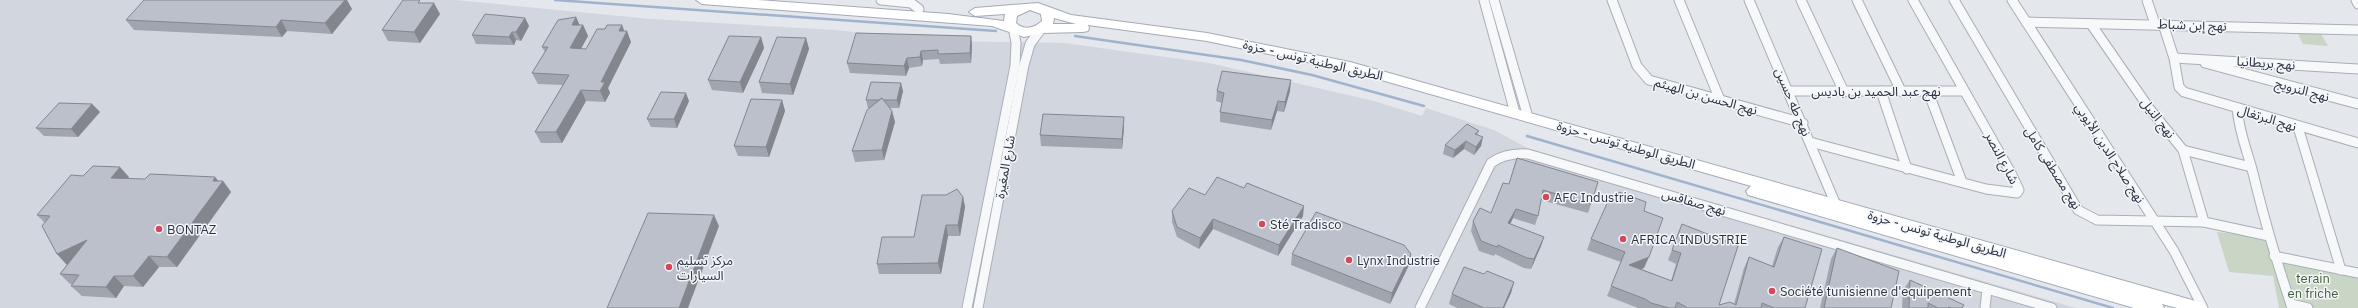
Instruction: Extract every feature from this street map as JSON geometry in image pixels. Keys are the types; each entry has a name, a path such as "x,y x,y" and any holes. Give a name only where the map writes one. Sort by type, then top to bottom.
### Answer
{"main road":[{"path":"702,0 962,19 992,22 1026,32 1041,29 1049,21 1047,12 1034,6 1018,9 975,12 800,0"},
{"path":"1012,27 1010,17 1018,9"},
{"name":"الطريق الوطنية تونس - حزوة","path":"1047,12 1071,19 1207,37 1278,50 1350,67 2199,308"},
{"name":"الطريق الوطنية تونس - حزوة","path":"1041,29 1082,28 1172,39 1242,51 1337,73 1446,102 2156,308"}],"street":[{"path":"881,0 911,3 919,9"},
{"path":"1484,0 1521,115"},
{"path":"1494,0 1521,115"},
{"name":"نهج الحسن بن الهيثم","path":"1612,0 1637,66 1649,80 1802,123"},
{"path":"1679,0 1720,100"},
{"name":"نهج طه حسين","path":"1749,0 1789,91 1836,205"},
{"path":"1801,0 1844,92"},
{"path":"1857,0 1901,91"},
{"name":"شارع النصر","path":"1810,142 1962,182 2013,194 2018,193 2019,190 1913,0"},
{"name":"نهج مصطفى كامل","path":"1954,0 2036,142 2078,210 2090,218 2097,220 2204,222 2269,236"},
{"name":"نهج صلاح الدين الأيوبي","path":"2012,0 2156,222 2191,282 2203,308"},
{"path":"2148,0 2174,58"},
{"path":"2356,0 2358,4"},
{"name":"نهج إبن شباط","path":"2026,22 2159,24 2358,30"},
{"name":"نهج النيل","path":"2092,24 2149,108 2183,150 2204,222"},
{"name":"شارع المغيرة","path":"967,308 1015,66 1016,43 1012,27"},
{"name":"شارع المغيرة","path":"978,308 1024,65 1030,44 1041,29"},
{"name":"نهج بريطانيا","path":"2174,58 2200,61 2224,60 2358,69"},
{"name":"نهج البرتغال","path":"2174,58 2179,87 2184,92 2298,127 2358,143"},
{"name":"نهج النرويج","path":"2200,61 2223,69 2358,104"},
{"name":"نهج عبد الحميد بن باديس","path":"1789,91 1964,91"},
{"path":"1881,91 1907,168"},
{"path":"1928,91 1962,182"},
{"path":"2237,108 2240,131 2274,256 2291,306 2308,308"},
{"path":"2298,127 2318,188 2341,270"},
{"path":"2183,150 2251,167"},
{"name":"نهج صفاقس","path":"1420,308 1491,163 1501,156 1518,153 1528,154 2052,308"},
{"path":"2274,256 2358,273"},
{"path":"1984,308 1987,290"}],"shaded area":[{"path":"0,0 455,0 651,19 834,30 944,41 1064,43 1209,63 1374,101 1422,116 1426,108 1494,130 1529,149 2076,308 0,308"}],"green space":[{"path":"2297,32 2320,32 2328,46 2303,44"},
{"name":"terain en friche","path":"2217,232 2274,238 2278,252 2358,273 2358,308 2279,308 2273,276 2229,272"}],"building":[{"path":"144,0 345,0 325,23 281,20 276,27 126,20"},
{"path":"403,0 420,0 418,3 434,3 414,32 382,30"},
{"path":"485,14 525,18 516,32 512,32 509,37 472,35"},
{"path":"576,17 572,25 583,25 570,48 586,49 597,29 605,29 607,25 622,25 619,31 627,31 601,82 605,82 600,91 581,90 556,132 535,132 569,75 532,73 548,47 542,47 558,20"},
{"path":"856,33 971,36 970,53 938,54 938,50 921,51 920,57 907,58 904,66 847,63"},
{"path":"729,36 761,37 740,82 708,80"},
{"path":"777,37 806,38 790,84 759,82"},
{"path":"1222,71 1291,80 1285,102 1278,101 1272,120 1220,112 1224,93 1217,91"},
{"path":"871,82 901,83 897,100 883,100 882,98 879,100 866,100"},
{"path":"661,92 686,93 674,119 647,119"},
{"path":"882,98 892,111 882,150 852,151 867,110"},
{"path":"751,99 782,100 766,147 734,146"},
{"path":"59,103 92,104 71,129 36,128"},
{"path":"1043,114 1124,117 1122,139 1040,135"},
{"path":"1467,124 1479,131 1475,134 1483,137 1476,147 1466,141 1455,150 1445,145"},
{"path":"1517,158 1598,182 1591,204 1543,190 1538,216 1516,209 1508,223 1544,237 1534,259 1527,258 1498,245 1497,247 1481,241 1473,221 1480,208 1491,213 1503,183 1509,184"},
{"path":"93,166 120,167 111,178 145,179 150,174 215,177 213,181 223,181 167,257 149,256 133,276 114,276 106,287 71,286 79,275 60,274 87,240 57,254 42,226 50,216 37,215 71,175 83,176"},
{"path":"1217,177 1244,188 1247,183 1304,206 1279,245 1213,219 1200,238 1177,227 1172,211 1189,188 1205,195"},
{"path":"957,189 963,197 958,225 946,225 938,263 877,264 882,237 914,237 922,195 946,195"},
{"path":"1619,192 1646,202 1644,211 1663,218 1649,257 1629,265 1672,281 1681,253 1672,250 1682,224 1738,246 1719,305 1730,302 1736,305 1749,257 1774,267 1784,237 1822,249 1805,308 1774,308 1762,303 1761,308 1687,308 1677,302 1675,308 1669,308 1651,303 1645,299 1611,286 1625,252 1591,239 1609,199 1616,201"},
{"name":"Lynx Industrie","path":"1316,212 1404,245 1411,254 1392,293 1292,254"},
{"name":"مركز تسليم السيارات","path":"648,213 714,215 679,308 607,308"},
{"path":"1837,248 1899,271 1891,308 1824,308"},
{"path":"1464,267 1484,274 1487,271 1514,282 1503,308 1484,308 1452,294"},
{"path":"1910,280 1964,305 1962,308 1938,308 1928,303 1928,308 1909,308"}],"waterway":[{"path":"555,0 996,31"},
{"path":"1075,36 1241,60 1312,75 1424,106"},
{"path":"1527,136 2113,308"}],"place":[{"name":"AFC Industrie","path":"1546,197"},
{"name":"Sté Tradisco","path":"1262,224"},
{"name":"BONTAZ","path":"159,229"},
{"name":"AFRICA INDUSTRIE","path":"1623,239"},
{"name":"Lynx Industrie","path":"1349,260"},
{"name":"مركز تسليم السيارات","path":"669,267"},
{"name":"Société tunisienne d'equipement","path":"1772,291"}]}
